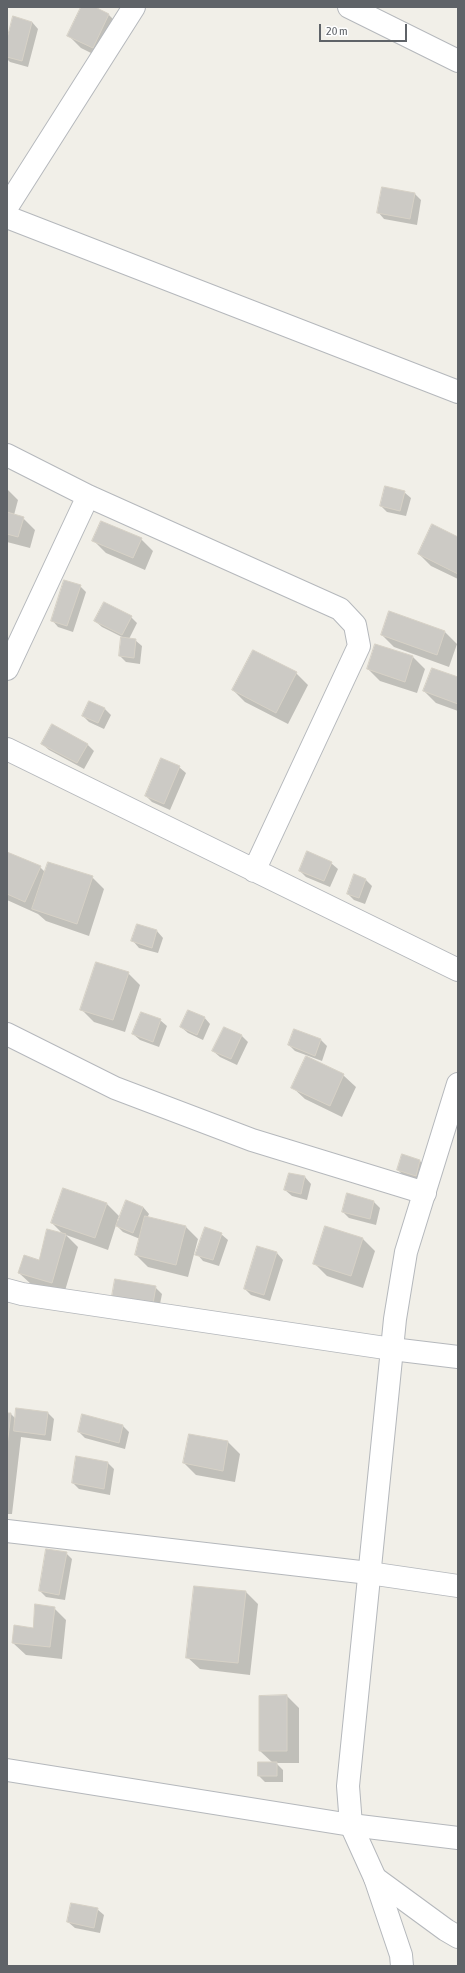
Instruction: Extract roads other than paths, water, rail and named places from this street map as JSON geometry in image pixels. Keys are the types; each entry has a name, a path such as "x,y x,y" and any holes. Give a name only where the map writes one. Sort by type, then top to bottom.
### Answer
{"street":[{"path":"7,207 134,7"},
{"path":"349,7 458,61"},
{"path":"7,217 458,392"},
{"path":"7,455 88,496 340,609 355,625 359,646 254,871"},
{"path":"7,669 88,496"},
{"path":"7,749 458,970"},
{"path":"7,1034 122,1091 252,1140 425,1193"},
{"path":"402,1966 401,1955 375,1878 351,1825 348,1786 395,1319 406,1252 458,1084"},
{"path":"7,1290 22,1294 392,1350 458,1357"},
{"path":"7,1531 369,1573 458,1586"},
{"path":"7,1770 351,1825 458,1838"},
{"path":"375,1878 446,1930 458,1937"}]}
